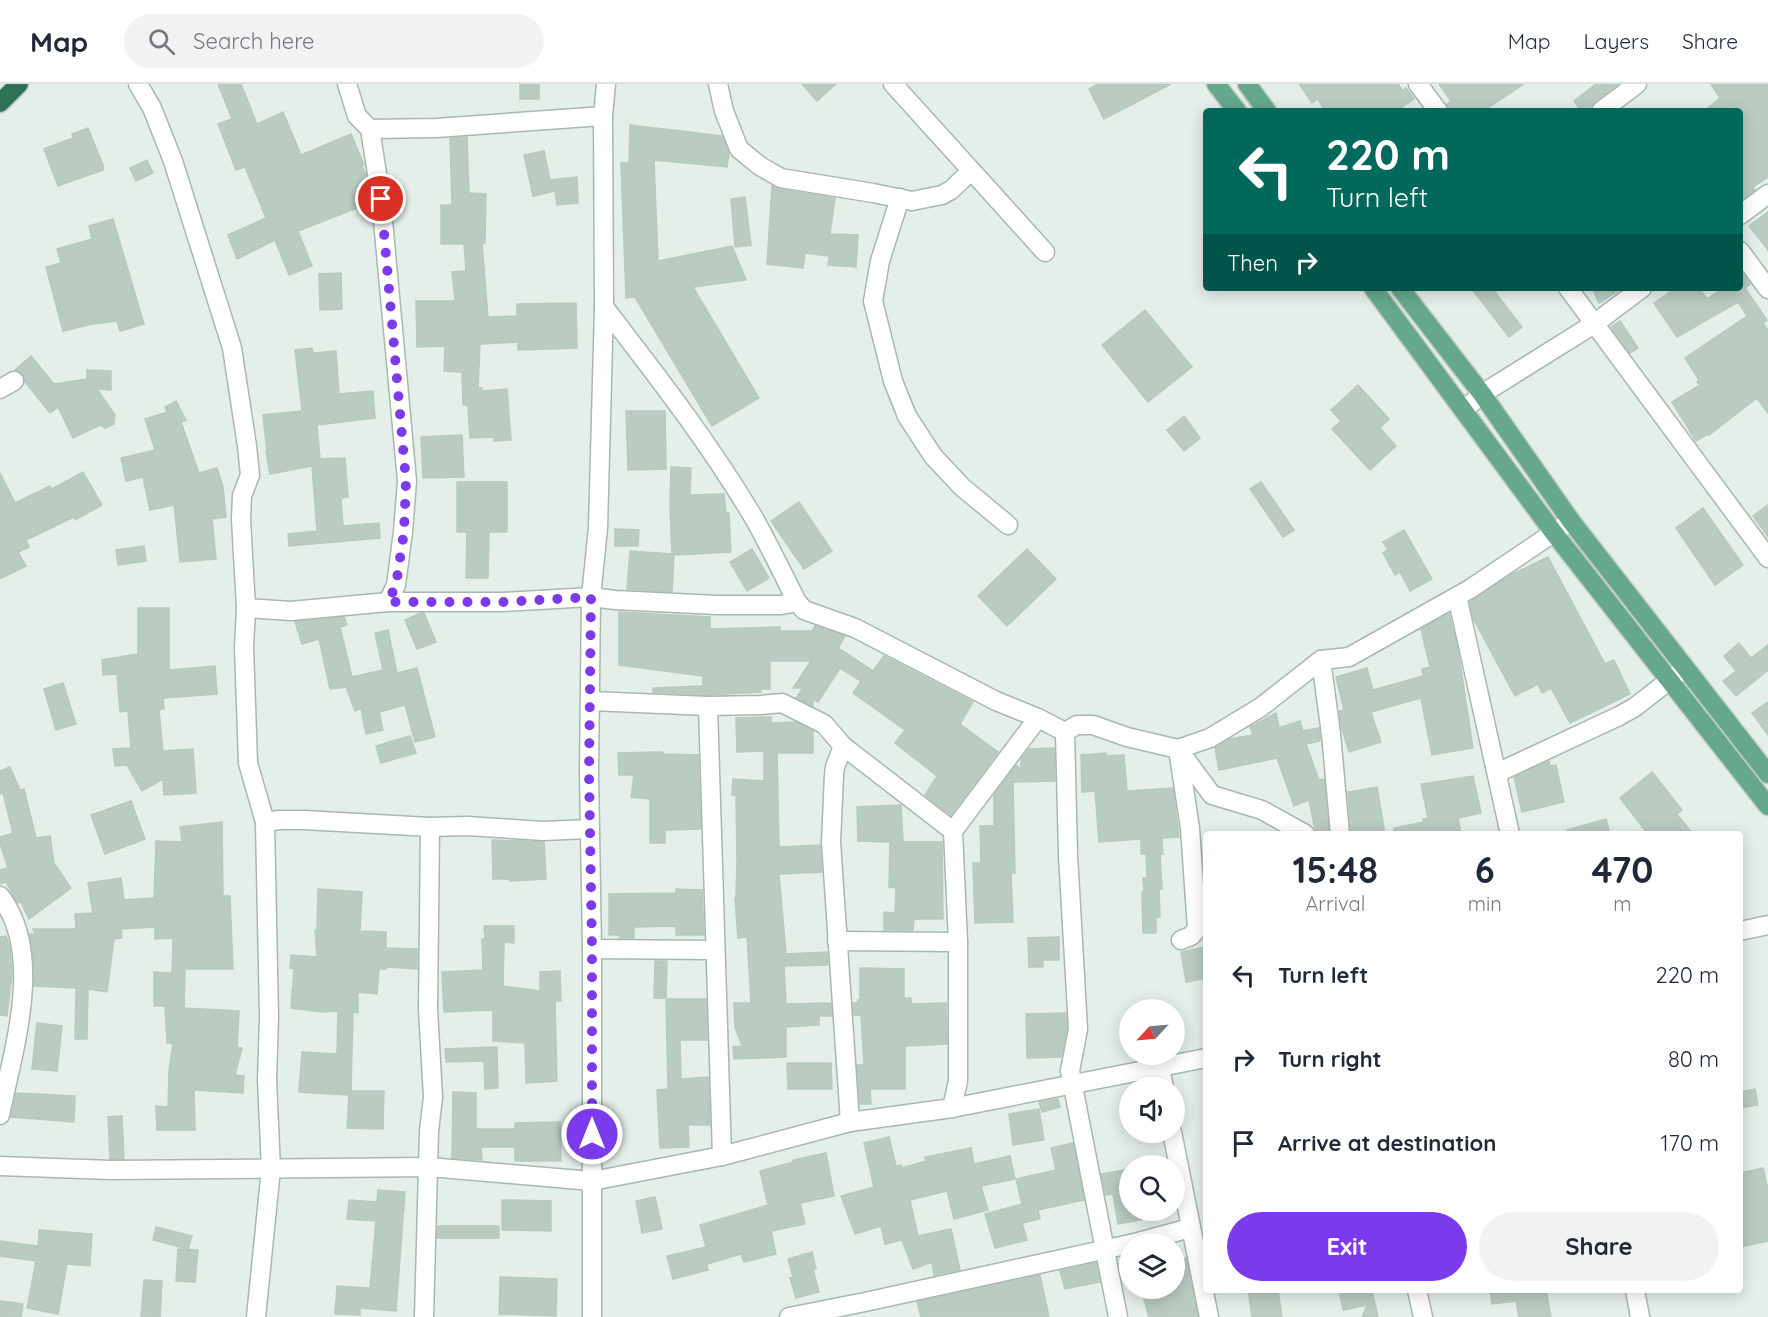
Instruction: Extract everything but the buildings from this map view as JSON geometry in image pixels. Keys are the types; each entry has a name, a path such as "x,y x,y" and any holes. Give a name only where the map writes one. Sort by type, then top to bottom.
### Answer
{"highway":[{"path":"0,103 18,84"}],"main road":[{"path":"1216,84 1235,108"},
{"path":"1247,84 1265,108"},
{"path":"1375,291 1554,533 1768,806"},
{"path":"1402,291 1482,394 1571,521 1768,774"}],"street":[{"path":"138,84 152,108 173,161 232,348 250,475 242,496 241,519 246,608 244,647 248,763 265,822 269,1017 267,1080 271,1169 256,1317"},
{"path":"347,84 357,116 370,129 381,199 406,481 404,532 396,585 388,602"},
{"path":"592,1317 591,597 598,528 604,307 603,116 606,84"},
{"path":"718,84 724,111 739,149 760,166 781,178 912,201 942,195 951,190 971,171"},
{"path":"893,84 1045,252"},
{"path":"1418,84 1436,108"},
{"path":"1604,108 1630,86"},
{"path":"370,129 436,128 603,116"},
{"path":"1743,213 1768,194"},
{"path":"900,198 880,261 873,301 893,381 907,416 933,456 962,487 1008,525"},
{"path":"1743,255 1768,289"},
{"path":"1570,291 1768,558"},
{"path":"1465,410 1482,394 1594,324 1638,291"},
{"path":"604,307 671,394 717,460 755,521 797,602 804,610 855,628 996,701 1065,732"},
{"path":"1065,732 1077,725 1093,725 1127,737 1178,749 1210,738 1261,707 1321,660 1349,657 1457,596 1571,521"},
{"path":"1457,596 1509,831"},
{"path":"246,608 291,611 388,602 503,602 591,597 717,605 781,606 797,602"},
{"path":"1321,660 1331,734 1340,831"},
{"path":"1497,773 1619,716 1635,707 1685,668"},
{"path":"591,700 708,706 782,703 824,724 843,746 953,831"},
{"path":"708,706 722,1156"},
{"path":"952,1108 958,1081 958,942 953,831 1038,718"},
{"path":"1065,732 1068,855 1078,1029 1070,1071 1107,1250 1118,1317"},
{"path":"843,746 835,767 831,842 850,1122"},
{"path":"1178,749 1212,795 1262,810 1300,831"},
{"path":"1178,749 1190,828 1197,929 1191,936 1181,940"},
{"path":"265,822 304,820 543,831 590,829"},
{"path":"424,1317 429,1131 433,1097 428,1009 430,827"},
{"path":"0,896 8,925 23,953 21,1007 0,1115"},
{"path":"1743,931 1768,925"},
{"path":"837,941 958,942"},
{"path":"592,949 715,950"},
{"path":"0,1166 111,1170 429,1167 592,1180 722,1156 850,1122 952,1108 1203,1059"},
{"path":"1160,1067 1162,1077"},
{"path":"1174,1143 1203,1289"},
{"path":"1171,1233 1190,1228"},
{"path":"789,1317 1119,1247"},
{"path":"1204,1293 1209,1317"},
{"path":"1419,1293 1423,1317"},
{"path":"1636,1293 1640,1317"}],"route":[{"path":"381,199 406,481 404,532 396,585 388,602 503,602 591,597 589,772 592,1134"}]}
